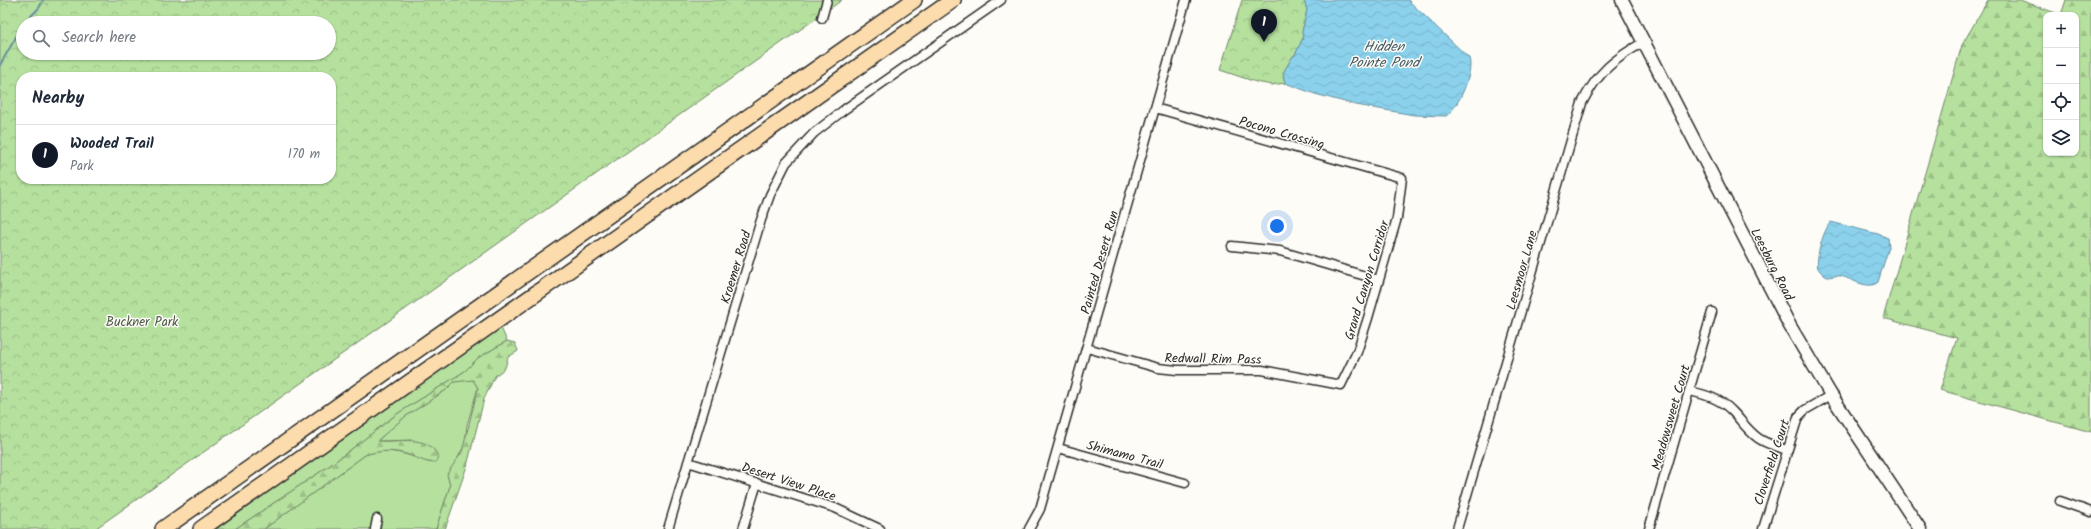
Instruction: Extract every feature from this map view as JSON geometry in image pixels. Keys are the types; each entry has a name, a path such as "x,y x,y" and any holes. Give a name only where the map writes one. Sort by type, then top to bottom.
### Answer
{"highway":[{"path":"163,529 914,0"},
{"path":"201,529 953,0"}],"main road":[{"name":"Leesburg Road","path":"1622,0 1790,326 1831,395 1920,529"}],"street":[{"path":"822,18 827,0"},
{"name":"Kroemer Road","path":"668,529 761,220 776,181 790,158 814,133 1001,0"},
{"name":"Painted Desert Run","path":"1029,529 1040,509 1186,0"},
{"name":"Leesmoor Lane","path":"1457,529 1582,103 1590,87 1600,73 1630,50 1644,42"},
{"name":"Pocono Crossing","path":"1155,108 1402,178"},
{"name":"Grand Canyon Corridor","path":"1341,386 1360,342 1379,280 1400,208 1402,178"},
{"path":"1232,246 1280,251 1379,280"},
{"name":"Meadowsweet Court","path":"1649,529 1712,312"},
{"name":"Redwall Rim Pass","path":"1087,348 1158,368 1177,370 1262,370 1341,386"},
{"path":"1690,391 1712,397 1724,403 1733,411 1744,427 1759,439 1786,450"},
{"name":"Cloverfield Court","path":"1763,529 1786,450 1798,417 1805,410 1831,395"},
{"name":"Shimamo Trail","path":"1058,448 1185,483"},
{"name":"Desert View Place","path":"688,462 835,508 880,529"},
{"path":"743,529 757,483"},
{"path":"2060,501 2091,512"},
{"path":"375,529 377,519"}],"green space":[{"name":"Buckner Park","path":"0,0 842,0 95,529 0,529"},
{"path":"1242,0 1304,0 1307,10 1302,32 1303,38 1295,55 1283,73 1285,83 1272,85 1256,82 1220,70"},
{"path":"1988,0 2020,0 2053,12 2043,12 2043,156 2079,156 2079,12 2062,12 2066,0 2091,0 2091,432 1940,390 1957,338 1883,318 1962,45"},
{"path":"501,328 507,341 478,358 465,371 397,414 332,464 235,529 216,529"},
{"path":"507,341 515,343 518,351 508,357 505,368 495,376 484,399 467,466 445,529 436,529 450,486 447,474 462,452 478,388 473,380 454,382 446,390 406,416 378,441 411,441 427,444 438,456 436,462 426,461 404,453 393,451 382,451 365,455 264,529 235,529 332,464 397,414 465,371 478,358"},
{"path":"466,379 473,380 478,388 467,425 465,444 448,477 450,486 436,529 264,529 365,455 374,452 390,451 431,463 414,440 378,441 406,416 446,390 454,382"}],"water":[{"name":"Hidden Pointe Pond","path":"1304,0 1408,0 1469,58 1470,64 1467,80 1456,105 1446,116 1414,115 1356,105 1315,94 1285,83 1283,73 1295,55 1303,38 1302,32 1307,10"},
{"path":"1831,222 1888,238 1889,247 1878,282 1864,285 1840,276 1827,277 1820,271 1817,264 1819,251 1823,237 1828,225"}],"waterway":[{"path":"31,16 39,8 43,0"},
{"path":"0,65 16,37"}],"place":[{"name":"Wooded Trail","path":"1264,42"}]}
